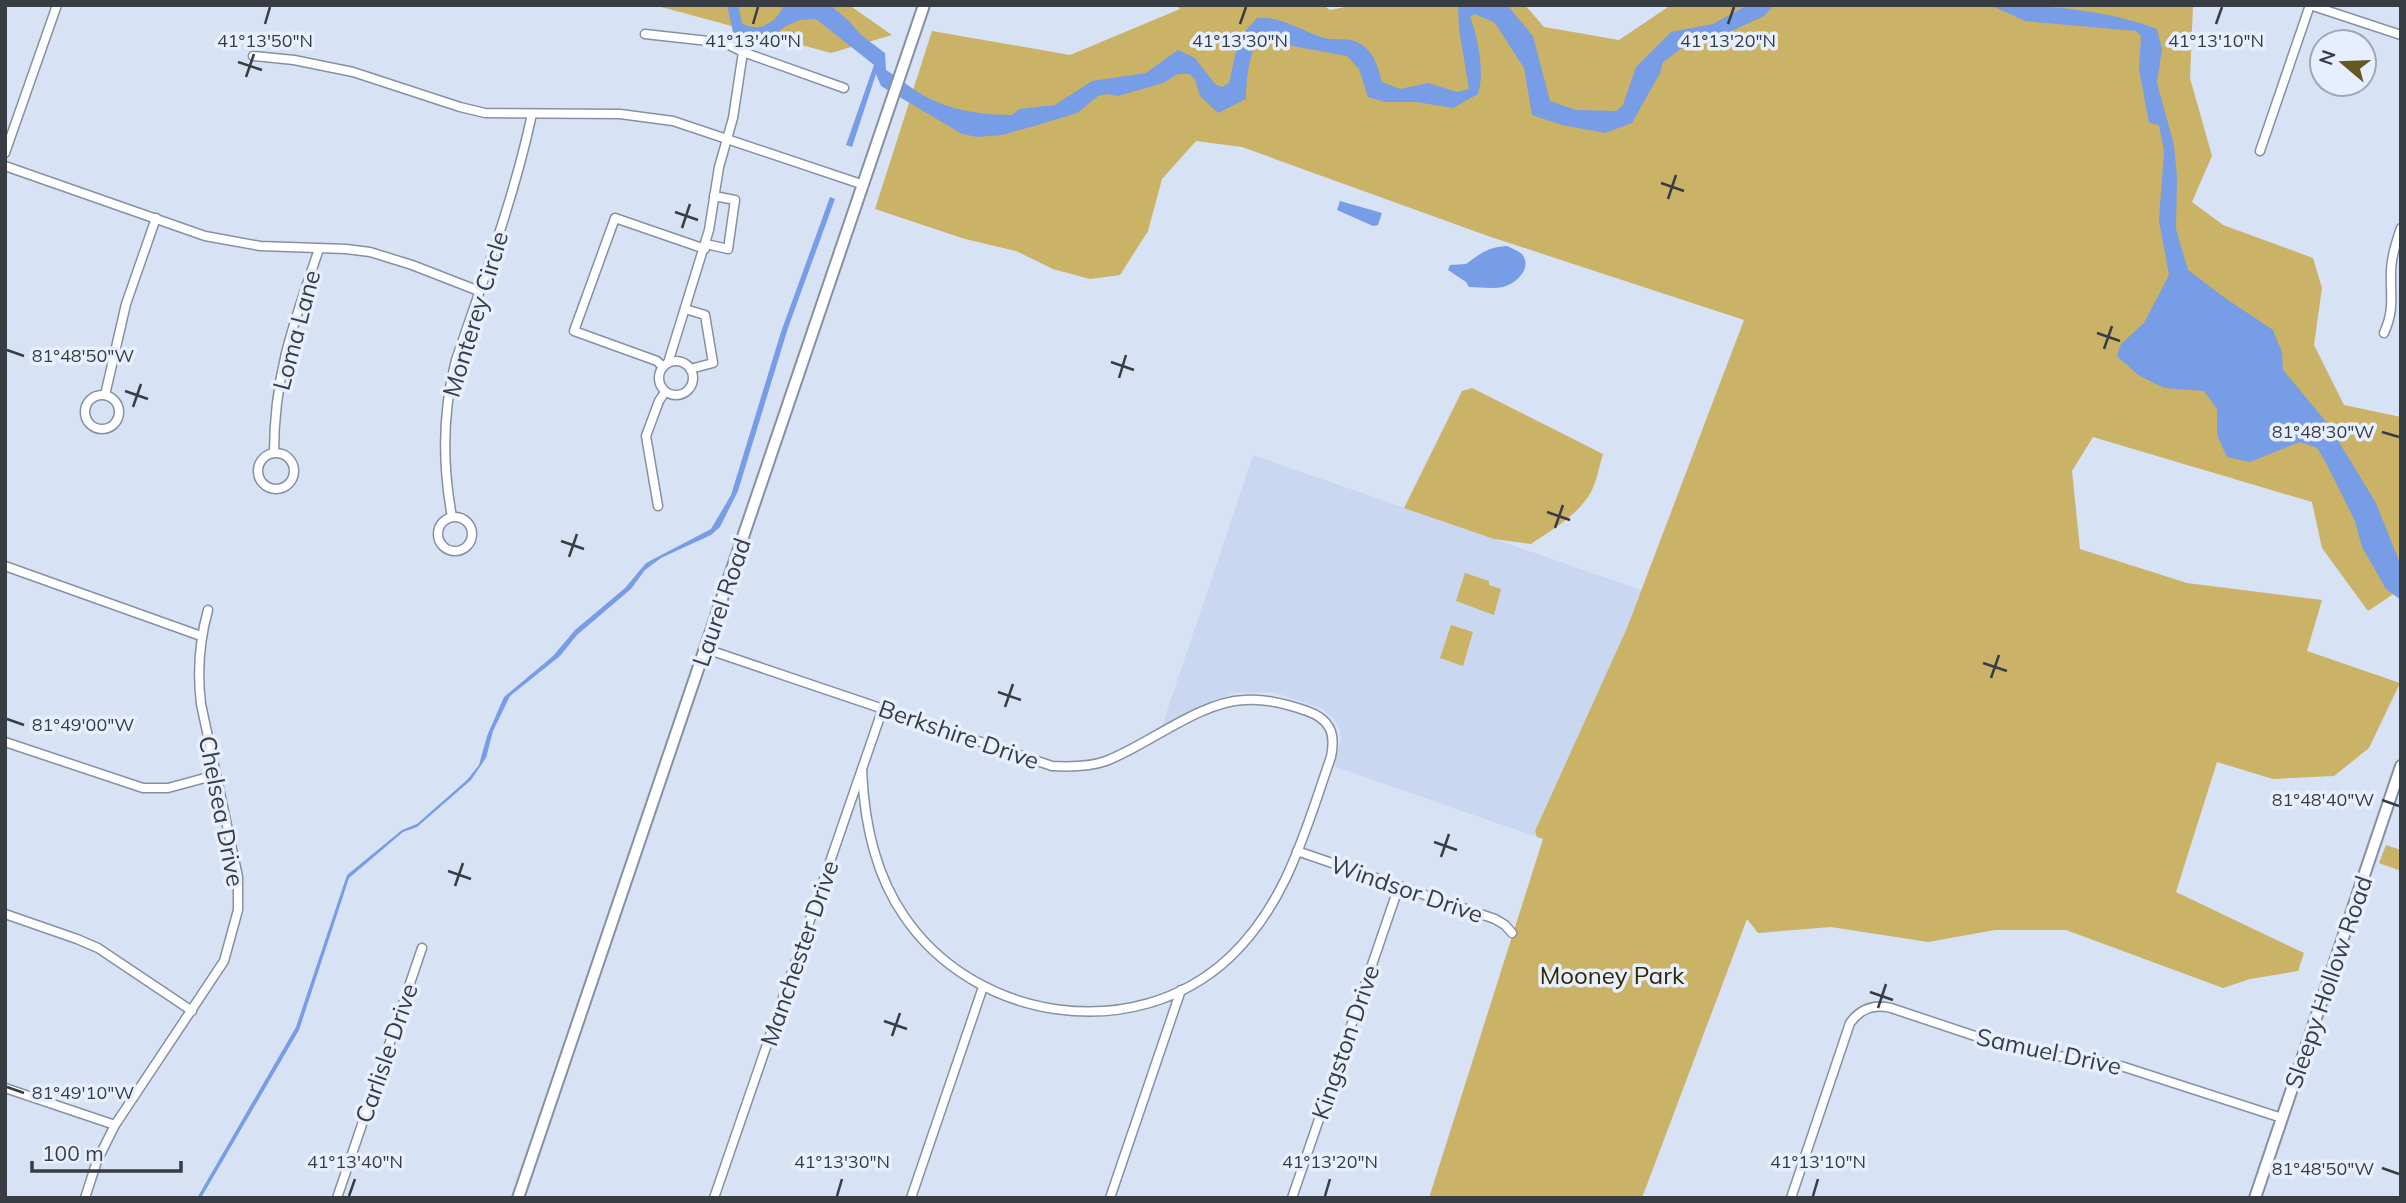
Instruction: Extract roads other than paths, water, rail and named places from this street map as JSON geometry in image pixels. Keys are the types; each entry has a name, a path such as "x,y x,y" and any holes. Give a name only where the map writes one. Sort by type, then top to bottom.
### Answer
{"street":[{"path":"5,153 57,5"},
{"name":"Laurel Road","path":"518,1198 924,5"},
{"path":"2260,151 2310,5 2401,35"},
{"path":"645,34 729,45 844,88"},
{"path":"714,196 735,200 728,249 705,247 615,218 574,331 665,365 679,361 690,369 692,383 686,392 675,396 665,392 659,382 665,365 685,309 705,247 714,196 733,118 743,52"},
{"path":"253,56 294,60 342,70 472,110 507,114 620,114 673,121 864,185"},
{"name":"Monterey Circle","path":"452,517 445,470 445,414 456,360 521,166 533,114"},
{"path":"5,166 230,242 260,246 346,249 393,258 479,291"},
{"path":"105,395 126,304 156,218"},
{"path":"2384,332 2392,316 2390,270 2401,228"},
{"name":"Loma Lane","path":"274,453 274,422 281,367 288,337 319,249"},
{"path":"685,309 705,315 713,363 690,369"},
{"path":"658,506 646,436 665,392"},
{"path":"105,395 118,404 118,421 110,428 99,429 89,423 86,406 93,397 105,395"},
{"name":"Loma Lane","path":"274,453 280,453 290,460 294,471 286,486 275,489 264,485 258,474 263,458 274,453"},
{"name":"Monterey Circle","path":"452,517 468,522 473,532 467,547 457,552 441,545 438,534 442,523 452,517"},
{"path":"5,566 201,635"},
{"name":"Chelsea Drive","path":"85,1198 97,1161 115,1125 223,961 238,910 238,877 198,681 201,635 208,610"},
{"name":"Berkshire Drive","path":"706,649 1034,761 1062,766 1104,761 1205,711 1234,701 1268,701 1309,712 1328,723 1334,739 1331,757 1297,851"},
{"name":"Manchester Drive","path":"714,1198 883,708"},
{"path":"5,741 143,788 168,788 216,775"},
{"name":"Sleepy Hollow Road","path":"2255,1198 2401,766"},
{"path":"862,770 863,796 873,845 896,904 914,930 956,970 983,987 1021,1002 1075,1013 1118,1010 1150,1002 1181,990 1228,959 1255,931 1278,895 1297,851"},
{"name":"Windsor Drive","path":"1297,851 1494,919 1506,925 1512,933"},
{"name":"Kingston Drive","path":"1292,1198 1399,886"},
{"path":"5,914 98,948 192,1011"},
{"name":"Carlisle Drive","path":"337,1198 422,948"},
{"path":"911,1198 983,987"},
{"path":"1110,1198 1181,990"},
{"name":"Samuel Drive","path":"1791,1198 1850,1023 1864,1010 1882,1006 2031,1052 2118,1065 2282,1118"},
{"path":"5,1088 115,1125"}],"water":[{"path":"727,5 738,5 742,23 761,27 777,17 784,5 830,5 861,35 885,53 886,70 930,99 964,111 1012,115 1019,109 1055,105 1092,81 1146,73 1178,50 1195,58 1215,84 1222,87 1229,83 1239,38 1257,18 1283,21 1325,38 1357,42 1373,57 1382,82 1400,89 1428,83 1457,92 1469,89 1459,29 1458,5 1507,5 1533,36 1550,101 1576,110 1616,111 1623,105 1636,67 1671,32 1713,24 1748,5 1774,5 1764,16 1710,41 1693,40 1663,62 1660,73 1632,123 1605,133 1562,125 1532,115 1524,68 1495,23 1475,14 1470,17 1480,55 1478,94 1453,108 1416,102 1385,102 1368,97 1359,69 1347,56 1287,45 1264,34 1252,55 1246,99 1218,113 1200,96 1195,79 1189,74 1178,74 1163,83 1118,96 1098,96 1077,113 1002,135 977,137 962,134 881,86 876,74 852,147 846,145 874,65 816,19 800,20 768,39 748,39 733,32"},
{"path":"1990,5 2032,6 2096,13 2157,29 2162,49 2157,83 2174,145 2177,177 2176,229 2188,270 2273,330 2282,352 2283,370 2328,424 2376,503 2401,566 2401,600 2386,589 2362,547 2355,521 2317,448 2300,442 2250,462 2227,457 2217,435 2217,409 2204,391 2164,388 2138,375 2117,356 2121,344 2144,323 2169,275 2159,220 2164,151 2159,125 2149,123 2139,69 2141,36 2136,31 2025,21"},
{"path":"830,197 835,199 788,328 738,491 720,527 711,535 661,558 645,570 631,589 577,635 560,656 510,696 493,731 486,758 471,780 417,827 403,832 349,878 299,1030 201,1198 197,1198 296,1027 347,875 402,830 417,824 467,780 479,765 487,736 504,697 553,656 575,630 625,588 646,563 711,529 731,495 781,332"},
{"path":"1340,201 1382,213 1378,225 1373,226 1337,210"},
{"path":"1507,246 1522,254 1526,265 1522,275 1508,285 1495,288 1469,287 1448,270 1450,265 1466,264 1485,251"}],"park label":[{"name":"Mooney Park","path":"1612,975"}]}
